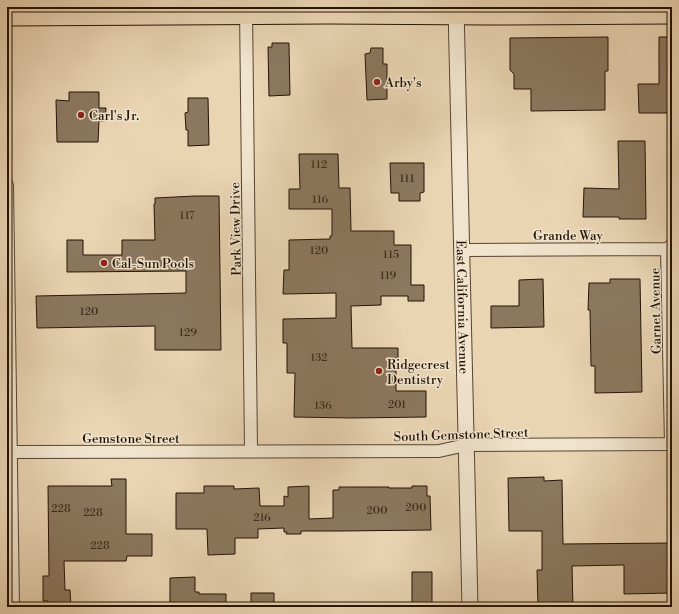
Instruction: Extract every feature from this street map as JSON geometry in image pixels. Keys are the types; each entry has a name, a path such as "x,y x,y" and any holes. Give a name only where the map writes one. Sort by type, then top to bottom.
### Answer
{"main road":[{"path":"7,16 246,11 328,14 456,11 672,14"}],"street":[{"name":"Park View Drive","path":"246,11 252,451"},
{"name":"East California Avenue","path":"456,11 470,607"},
{"path":"7,185 8,343 13,607"},
{"name":"Grande Way","path":"462,250 670,247"},
{"name":"Garnet Avenue","path":"670,247 672,444"},
{"name":"South Gemstone Street","path":"252,451 444,450 466,445 672,444"},
{"name":"Gemstone Street","path":"11,452 252,451"}],"building":[{"path":"608,37 608,71 605,71 605,110 531,111 531,89 514,89 514,74 510,70 510,38"},
{"path":"659,37 672,37 672,113 639,113 638,84 659,84"},
{"path":"272,43 289,43 290,95 269,96 268,47 272,47"},
{"name":"Arby's","path":"371,48 383,48 383,64 387,64 387,99 367,100 365,54 370,53"},
{"name":"Carl's Jr.","path":"69,92 99,92 99,108 106,108 105,121 99,121 98,142 57,142 56,100 69,101"},
{"path":"188,98 208,98 209,145 188,146 188,130 186,130 185,113 188,112"},
{"path":"618,141 645,141 646,219 583,217 584,188 619,189"},
{"path":"299,154 338,154 339,188 350,188 351,231 394,231 394,245 411,245 411,285 424,285 424,301 408,301 408,296 381,296 381,305 351,306 352,348 398,348 398,361 396,361 396,391 426,391 426,417 294,417 295,373 287,373 287,343 283,343 283,319 336,318 336,293 283,294 284,270 289,270 289,240 330,239 330,236 332,236 332,209 289,209 289,189 300,189"},
{"path":"390,163 424,163 424,192 420,193 420,201 399,201 399,193 391,193"},
{"path":"219,196 221,350 155,350 155,326 37,328 36,296 186,293 186,271 67,272 67,240 83,240 83,255 122,255 122,240 155,240 155,198"},
{"path":"543,279 544,327 491,328 491,306 519,306 519,280"},
{"path":"610,279 640,279 642,392 595,393 595,366 591,366 590,310 588,310 589,283 610,283"},
{"path":"544,477 544,481 562,480 563,544 672,543 672,593 624,594 624,565 572,566 573,607 538,607 537,570 542,570 542,531 509,531 508,478"},
{"path":"111,479 126,479 126,534 152,534 152,556 127,556 126,561 64,561 65,590 70,590 71,607 48,607 48,601 43,601 43,576 49,576 48,486 112,486"},
{"path":"204,486 234,486 234,489 259,488 260,506 284,506 284,496 288,497 288,487 309,486 309,519 333,518 333,490 339,490 339,487 412,488 412,486 427,486 427,496 430,496 431,530 301,531 301,534 286,534 287,532 284,532 284,528 258,529 258,538 235,538 235,554 208,555 207,529 176,529 176,493 204,493"},
{"path":"412,572 432,572 432,607 412,607"},
{"path":"195,577 195,592 199,592 199,594 226,594 226,607 170,607 170,578"},
{"path":"251,593 274,593 274,607 251,607"}],"place":[{"name":"Arby's","path":"377,82"},
{"name":"Carl's Jr.","path":"81,115"},
{"name":"Cal-Sun Pools","path":"104,263"},
{"name":"Ridgecrest Dentistry","path":"379,371"}]}
